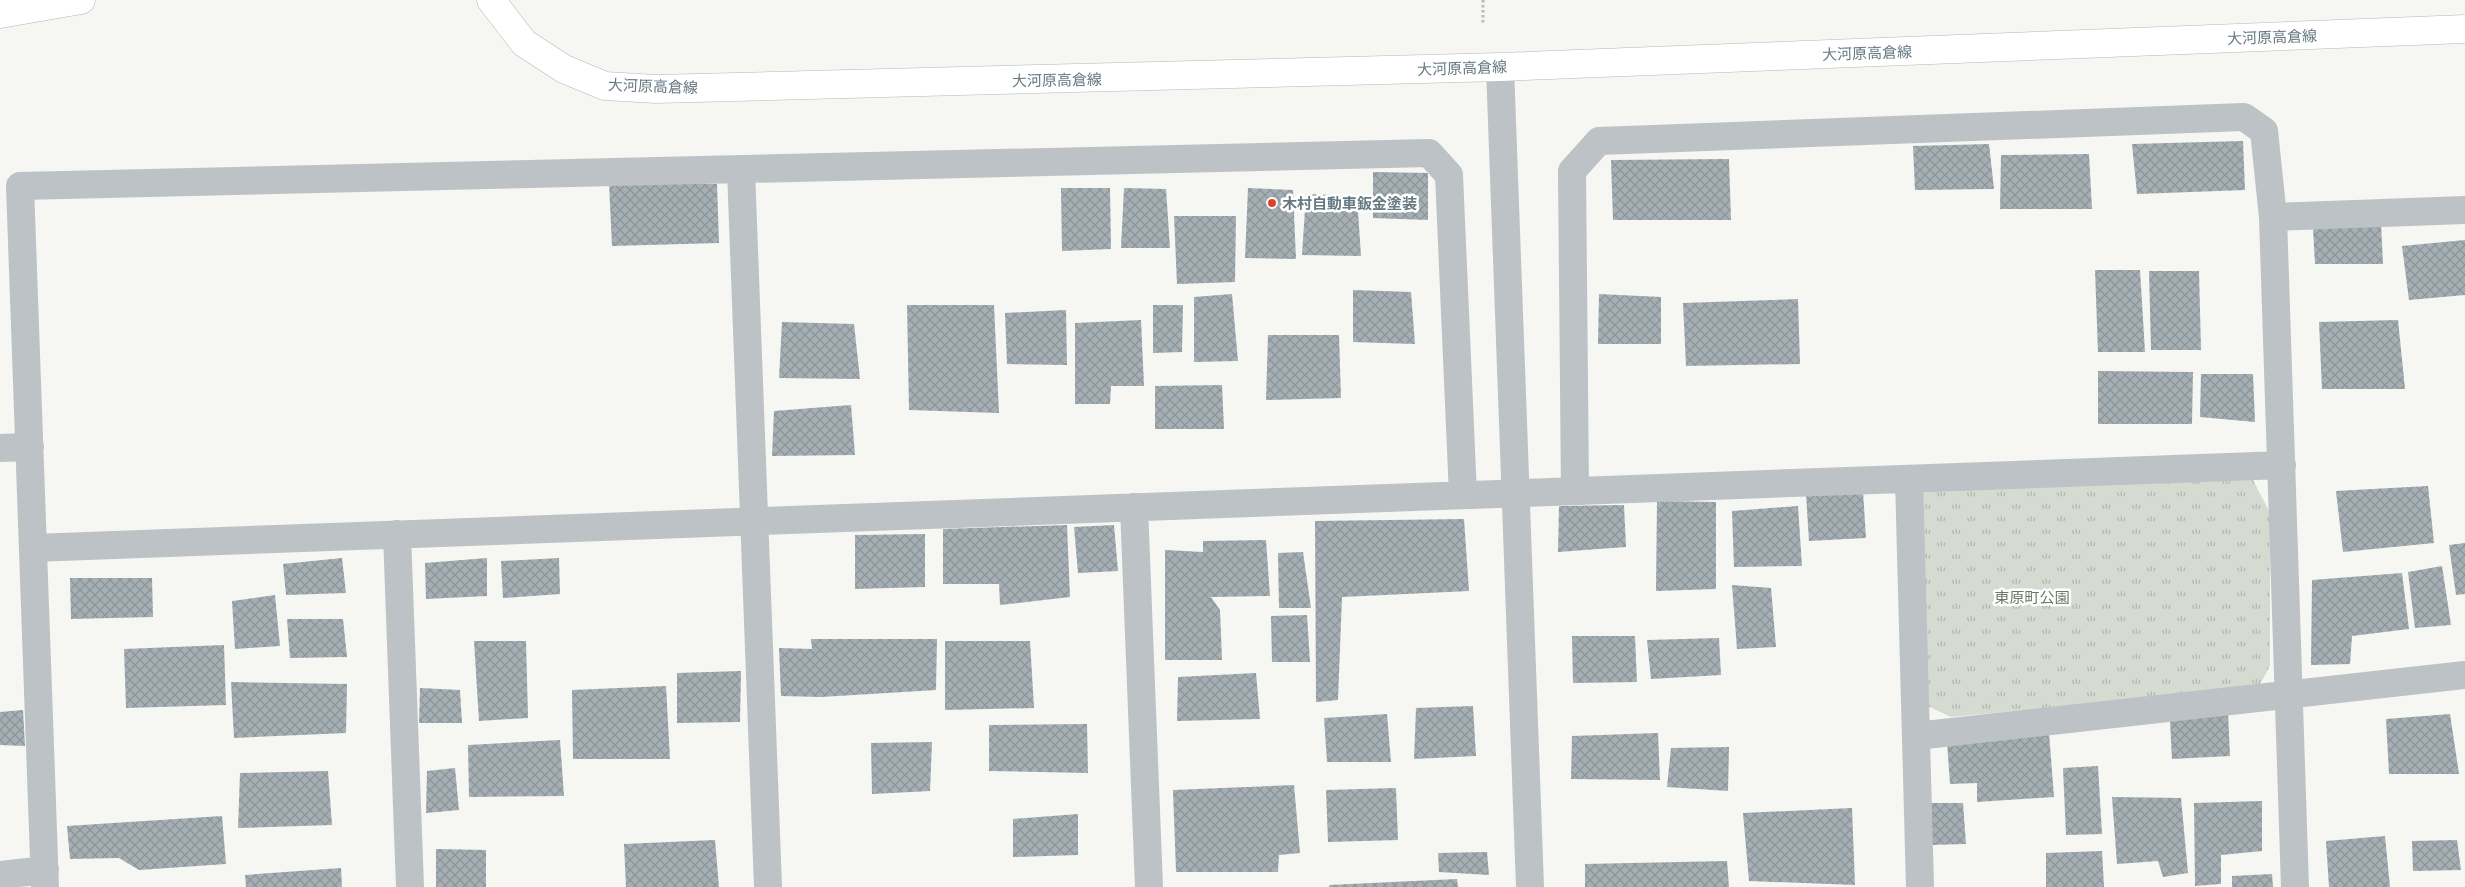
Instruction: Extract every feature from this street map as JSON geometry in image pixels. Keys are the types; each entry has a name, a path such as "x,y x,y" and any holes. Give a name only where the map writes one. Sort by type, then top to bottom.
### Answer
{"main road":[{"path":"0,14 81,0"},
{"name":"大河原高倉線","path":"491,0 524,42 564,68 605,86 666,89 1500,67 2465,29"}],"street":[{"path":"1500,67 1530,887"},
{"path":"1575,491 1572,171 1599,141 2244,117 2264,132 2273,217 2295,887"},
{"path":"0,874 45,879 20,186 1429,153 1449,175 1463,496"},
{"path":"740,170 768,887"},
{"path":"2273,217 2465,210"},
{"path":"0,448 30,447"},
{"path":"33,548 2282,465"},
{"path":"1909,479 1920,887"},
{"path":"1134,507 1149,887"},
{"path":"397,534 410,887"},
{"path":"1916,736 2465,675"}],"path":[{"path":"1483,0 1483,24"}],"green space":[{"name":"東原町公園","path":"2251,476 2270,513 2270,666 2258,688 1951,717 1923,704 1917,506 1925,489"}],"building":[{"path":"2243,141 2245,190 2137,194 2132,144"},
{"path":"1989,144 1994,189 1915,190 1913,146"},
{"path":"2089,154 2092,209 2000,209 2001,155"},
{"path":"1729,159 1731,220 1613,220 1611,160"},
{"path":"1373,172 1428,173 1428,220 1373,218"},
{"path":"609,183 717,184 719,243 612,246"},
{"path":"1061,188 1110,188 1111,249 1062,251"},
{"path":"1124,188 1166,189 1170,248 1121,248"},
{"path":"1248,188 1293,190 1296,259 1245,258"},
{"path":"1306,194 1357,196 1361,256 1302,255"},
{"path":"1174,216 1236,216 1235,282 1177,284"},
{"path":"2381,224 2383,264 2315,264 2313,228"},
{"path":"2465,240 2465,295 2409,300 2402,246"},
{"path":"2095,270 2140,270 2145,352 2098,352"},
{"path":"2149,271 2199,271 2201,350 2151,350"},
{"path":"1353,290 1411,292 1415,344 1353,342"},
{"path":"1232,294 1238,361 1194,362 1194,297"},
{"path":"1599,294 1661,297 1661,344 1598,344"},
{"path":"1798,299 1800,364 1686,366 1683,303"},
{"path":"907,305 994,305 999,413 909,410"},
{"path":"1153,305 1183,305 1182,352 1153,353"},
{"path":"1066,310 1067,365 1007,364 1005,313"},
{"path":"1141,320 1144,386 1111,386 1110,404 1075,404 1075,323"},
{"path":"2398,320 2405,389 2322,389 2319,322"},
{"path":"782,322 854,324 860,379 779,378"},
{"path":"1268,335 1339,335 1341,398 1266,400"},
{"path":"2098,371 2193,372 2192,424 2098,424"},
{"path":"2201,374 2253,374 2255,422 2200,417"},
{"path":"1222,385 1224,429 1155,429 1155,386"},
{"path":"851,405 855,455 772,456 774,411"},
{"path":"2428,486 2434,543 2343,552 2336,491"},
{"path":"1863,491 1866,538 1809,541 1806,494"},
{"path":"1657,501 1716,502 1716,589 1656,591"},
{"path":"1624,505 1626,547 1558,552 1559,506"},
{"path":"1798,506 1802,566 1734,567 1732,511"},
{"path":"1464,519 1469,591 1342,597 1338,700 1316,702 1315,521"},
{"path":"1067,525 1070,597 1000,605 999,584 943,584 943,529"},
{"path":"1114,525 1118,571 1078,573 1074,527"},
{"path":"925,534 925,587 855,589 855,535"},
{"path":"1266,540 1270,596 1211,597 1220,610 1222,660 1165,660 1165,550 1203,552 1203,541"},
{"path":"2465,543 2465,594 2456,595 2449,545"},
{"path":"1303,552 1311,608 1279,608 1278,553"},
{"path":"342,558 346,593 286,595 283,564"},
{"path":"487,558 487,596 426,599 425,563"},
{"path":"559,558 560,594 503,598 501,561"},
{"path":"2442,566 2451,625 2415,628 2408,572"},
{"path":"2402,573 2409,629 2352,636 2350,664 2311,665 2312,580"},
{"path":"70,578 152,578 153,617 71,619"},
{"path":"1732,585 1771,588 1776,647 1737,649"},
{"path":"275,595 280,646 235,649 232,601"},
{"path":"1307,615 1310,662 1272,662 1271,616"},
{"path":"287,619 343,619 347,657 290,658"},
{"path":"1572,636 1635,636 1637,682 1573,683"},
{"path":"1719,638 1721,675 1651,679 1647,640"},
{"path":"811,639 937,639 936,690 821,697 781,696 779,648 812,649"},
{"path":"474,641 526,641 528,718 479,721"},
{"path":"945,641 1030,641 1034,708 945,710"},
{"path":"224,645 226,705 126,708 124,649"},
{"path":"741,671 740,722 677,723 677,673"},
{"path":"1256,673 1260,719 1177,721 1178,677"},
{"path":"231,682 347,684 346,733 234,738"},
{"path":"666,686 670,759 573,759 572,690"},
{"path":"420,688 460,690 462,723 419,723"},
{"path":"1473,706 1476,756 1414,759 1416,708"},
{"path":"23,710 25,746 0,745 0,712"},
{"path":"2228,712 2230,756 2172,759 2170,721"},
{"path":"1387,714 1391,762 1327,762 1324,718"},
{"path":"2450,714 2459,774 2389,774 2386,719"},
{"path":"1087,724 1088,773 989,771 989,725"},
{"path":"1658,733 1660,780 1571,779 1572,736"},
{"path":"2049,733 2054,797 1977,802 1977,783 1950,784 1947,742"},
{"path":"560,740 564,796 469,797 468,745"},
{"path":"932,742 930,791 872,794 871,743"},
{"path":"1729,747 1728,791 1667,787 1671,748"},
{"path":"2098,766 2102,834 2066,835 2063,768"},
{"path":"455,768 459,810 426,813 427,771"},
{"path":"328,771 332,825 238,828 240,773"},
{"path":"1294,785 1300,853 1279,855 1278,872 1176,872 1173,790"},
{"path":"1396,788 1398,840 1328,842 1326,790"},
{"path":"2112,797 2181,798 2188,873 2163,877 2158,861 2117,864"},
{"path":"2262,801 2262,851 2221,855 2221,884 2195,886 2194,803"},
{"path":"1928,803 1963,803 1966,844 1931,845"},
{"path":"1852,808 1855,885 1749,881 1743,813"},
{"path":"1078,814 1078,855 1013,857 1013,819"},
{"path":"222,816 226,864 139,870 119,858 70,859 67,826"},
{"path":"2385,836 2390,887 2329,887 2326,841"},
{"path":"715,840 719,887 626,887 624,844"},
{"path":"2457,840 2461,870 2413,871 2412,841"},
{"path":"436,849 486,850 486,887 436,887"},
{"path":"2102,851 2104,887 2046,887 2046,853"},
{"path":"1487,852 1489,875 1439,872 1438,853"},
{"path":"1727,861 1729,887 1585,887 1585,864"},
{"path":"341,868 342,887 246,887 245,875"},
{"path":"2272,874 2273,887 2232,887 2232,876"},
{"path":"1457,879 1458,887 1329,887 1329,885"}],"place":[{"name":"木村自動車鈑金塗装","path":"1272,203"}]}
